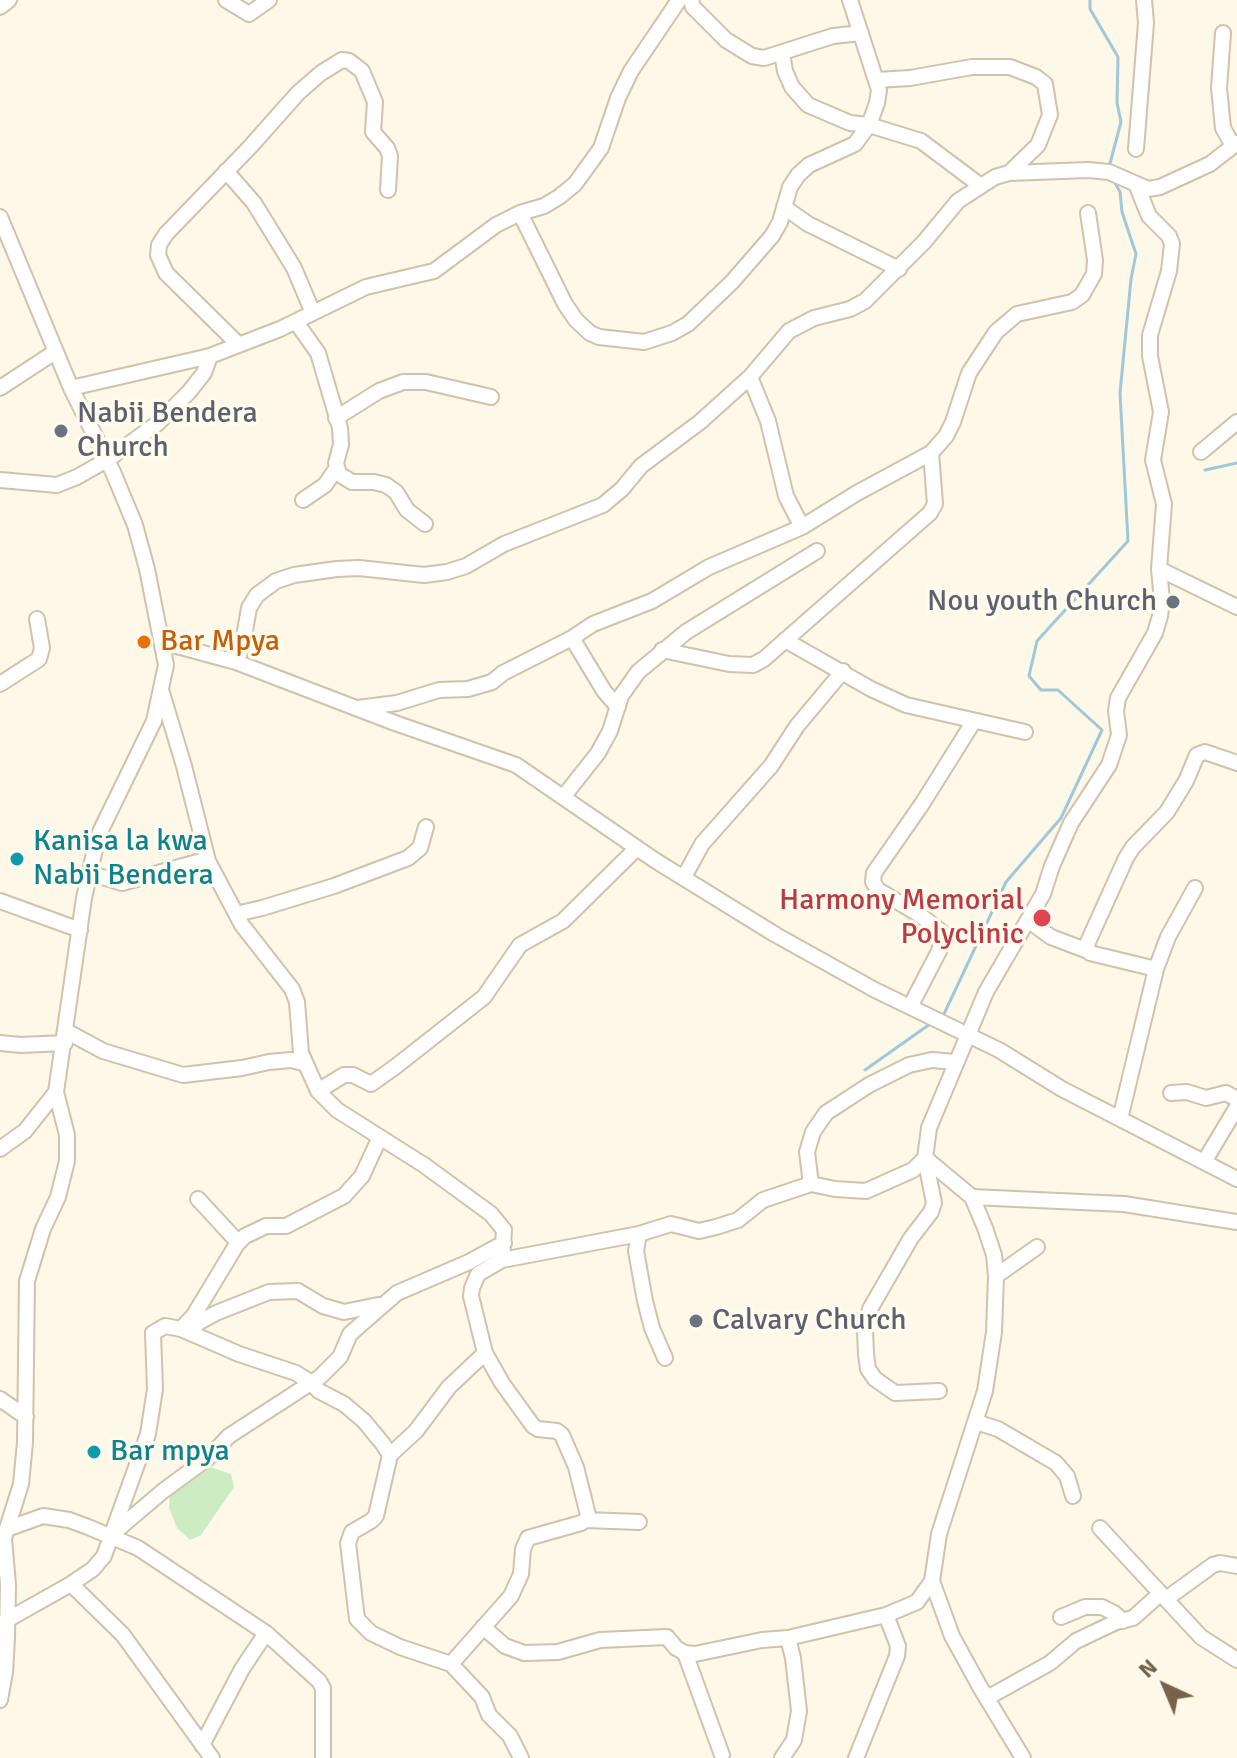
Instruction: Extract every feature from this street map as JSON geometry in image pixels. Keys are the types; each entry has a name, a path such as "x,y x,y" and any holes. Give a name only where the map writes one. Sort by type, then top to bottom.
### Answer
{"street":[{"path":"0,7 9,0"},
{"path":"226,0 249,14 269,0"},
{"path":"71,388 210,356 296,322 366,287 434,271 489,229 559,197 575,184 601,148 631,71 679,0"},
{"path":"691,0 693,7 708,23 739,50 752,56 764,58 825,38 861,33"},
{"path":"520,213 555,286 576,320 599,337 644,342 672,333 709,305 772,236 790,187 798,175 809,165 855,144 869,125 877,103 876,80 851,0"},
{"path":"1136,149 1145,52 1144,0"},
{"path":"236,662 242,648 249,608 257,595 276,581 294,575 337,569 359,568 424,575 447,572 466,566 504,544 603,505 622,489 641,466 700,422 750,377 789,331 814,318 850,309 865,301 899,269 950,209 995,177 1009,173 1109,172 1148,189 1174,182 1210,164 1235,144 1223,128 1219,88 1223,33"},
{"path":"782,53 792,87 808,105 850,123 869,125 921,141 981,186"},
{"path":"239,345 166,273 158,255 159,245 298,93 335,64 349,61 362,71 375,102 373,132 390,156 388,190"},
{"path":"876,80 910,78 972,67 1010,67 1036,77 1045,84 1050,115 1038,145 1009,173"},
{"path":"226,171 254,203 294,268 313,313"},
{"path":"939,1391 895,1393 875,1379 868,1369 866,1354 865,1330 870,1309 911,1238 931,1212 934,1203 925,1158 929,1128 986,992 1043,894 1071,823 1109,765 1119,735 1118,698 1155,633 1160,616 1162,588 1159,569 1164,504 1153,460 1161,412 1150,356 1150,335 1169,271 1172,244 1169,236 1149,216 1136,184"},
{"path":"784,207 808,224 899,269"},
{"path":"356,708 397,703 432,691 484,685 593,624 652,601 709,567 802,527 931,453 946,436 969,373 996,332 1017,314 1072,302 1082,295 1094,274 1088,213"},
{"path":"0,217 55,352 135,525 166,665 154,721 100,832 89,873 56,1092 67,1135 67,1161 58,1197 43,1229 27,1281 26,1417 21,1484 4,1536 5,1672 0,1700"},
{"path":"296,322 318,353 340,428 341,445 336,469 325,485 303,500"},
{"path":"0,388 55,352"},
{"path":"0,480 57,485 107,460 158,423 179,402 204,373 210,356"},
{"path":"750,377 768,421 786,496 802,527"},
{"path":"336,418 379,391 403,382 426,382 491,397"},
{"path":"1201,452 1237,422"},
{"path":"662,650 716,662 753,665 771,653 930,513 935,504 931,453"},
{"path":"336,469 352,482 386,485 396,492 407,510 425,524"},
{"path":"564,796 598,753 630,682 662,650 708,617 817,551"},
{"path":"1159,569 1237,607"},
{"path":"0,684 39,659 42,648 37,619"},
{"path":"572,638 604,691 618,707"},
{"path":"785,640 871,689 906,705 1025,732"},
{"path":"162,642 236,662 506,761 776,935 910,1007 969,1034 1062,1089 1237,1179"},
{"path":"684,877 702,844 771,766 797,726 843,671"},
{"path":"162,693 208,861 247,933 272,960 292,989 297,1002 303,1063 318,1091 337,1110 379,1139 405,1152 491,1214 504,1230 502,1260"},
{"path":"910,1007 939,951 944,934 920,915 878,890 873,882 874,873 974,721"},
{"path":"1088,951 1088,942 1126,858 1167,812 1197,755 1205,752 1237,763"},
{"path":"236,914 334,886 408,858 420,848 426,827"},
{"path":"318,1091 344,1075 353,1075 371,1084 395,1067 484,997 520,945 563,921 637,848"},
{"path":"89,873 122,883 208,861"},
{"path":"1120,1119 1156,969 1168,937 1195,888"},
{"path":"0,901 80,930"},
{"path":"1028,920 1051,937 1088,951 1156,969"},
{"path":"0,1043 65,1037 183,1075 269,1062 291,1060 303,1063"},
{"path":"811,1184 807,1152 813,1132 826,1113 869,1085 909,1065 932,1060 955,1062"},
{"path":"1,1147 12,1142 36,1120 56,1092"},
{"path":"1171,1093 1187,1092 1206,1098 1226,1093 1237,1099"},
{"path":"1204,1162 1237,1107"},
{"path":"186,1331 237,1244 245,1236 266,1226 286,1226 344,1196 362,1176 379,1139"},
{"path":"586,1520 588,1512 583,1490 562,1435 533,1426 485,1353 471,1296 478,1274 502,1260 639,1234 671,1224 699,1231 731,1224 763,1200 811,1184 866,1191 913,1170 925,1158"},
{"path":"483,1627 505,1646 524,1653 558,1652 600,1640 667,1637 685,1653 695,1654 762,1640 788,1638 886,1615 917,1602 932,1581 939,1534 985,1391 994,1332 996,1276 994,1255 972,1197 925,1158"},
{"path":"972,1197 1124,1204 1237,1222"},
{"path":"198,1199 231,1233 237,1244"},
{"path":"639,1234 636,1251 645,1301 665,1358"},
{"path":"110,1536 208,1458 229,1436 335,1362 350,1334 405,1287 469,1262 504,1243"},
{"path":"996,1276 1037,1247"},
{"path":"186,1331 216,1313 269,1292 298,1291 323,1306 344,1312 386,1303"},
{"path":"4,1622 71,1584 100,1563 148,1434 155,1389 153,1333 165,1326 296,1373 364,1421 390,1455"},
{"path":"485,1353 449,1387 416,1431 390,1455 376,1516 352,1532 348,1543 357,1619 371,1633 400,1647 451,1664 482,1697 489,1715 510,1736 521,1758"},
{"path":"0,1399 26,1417"},
{"path":"976,1422 998,1429 1056,1463 1067,1476 1073,1496"},
{"path":"4,1536 32,1519 54,1517 110,1536 138,1548 266,1633 323,1688 323,1758"},
{"path":"451,1664 501,1609 517,1586 523,1549 528,1538 586,1520 639,1522"},
{"path":"1100,1528 1201,1637 1237,1660"},
{"path":"987,1698 1050,1663 1076,1641 1133,1618 1213,1565 1237,1566"},
{"path":"932,1581 952,1636 1023,1758"},
{"path":"71,1584 123,1635 212,1758"},
{"path":"1061,1617 1085,1607 1102,1607 1123,1621"},
{"path":"856,1758 897,1656 898,1646 886,1615"},
{"path":"202,1745 242,1669 266,1633"},
{"path":"782,1758 794,1740 799,1711 788,1638"},
{"path":"685,1653 721,1757"}],"green space":[{"path":"204,1465 231,1474 234,1487 201,1535 190,1540 177,1528 169,1508 170,1492"}],"waterway":[{"path":"1090,0 1090,9 1118,57 1117,103 1121,122 1109,167"},
{"path":"940,1017 1006,882 1061,818 1102,730 1058,690 1041,690 1029,676 1037,641 1128,541 1120,393 1136,254 1122,212 1120,192 1114,181"},
{"path":"1205,470 1237,463"},
{"path":"865,1070 930,1024"}],"place":[{"name":"Nabii Bendera Church","path":"61,431"},
{"name":"Nou youth Church","path":"1173,602"},
{"name":"Bar Mpya","path":"144,642"},
{"name":"Kanisa la kwa Nabii Bendera","path":"17,859"},
{"name":"Harmony Memorial Polyclinic","path":"1042,918"},
{"name":"Calvary Church","path":"696,1321"},
{"name":"Bar mpya","path":"94,1452"}]}
